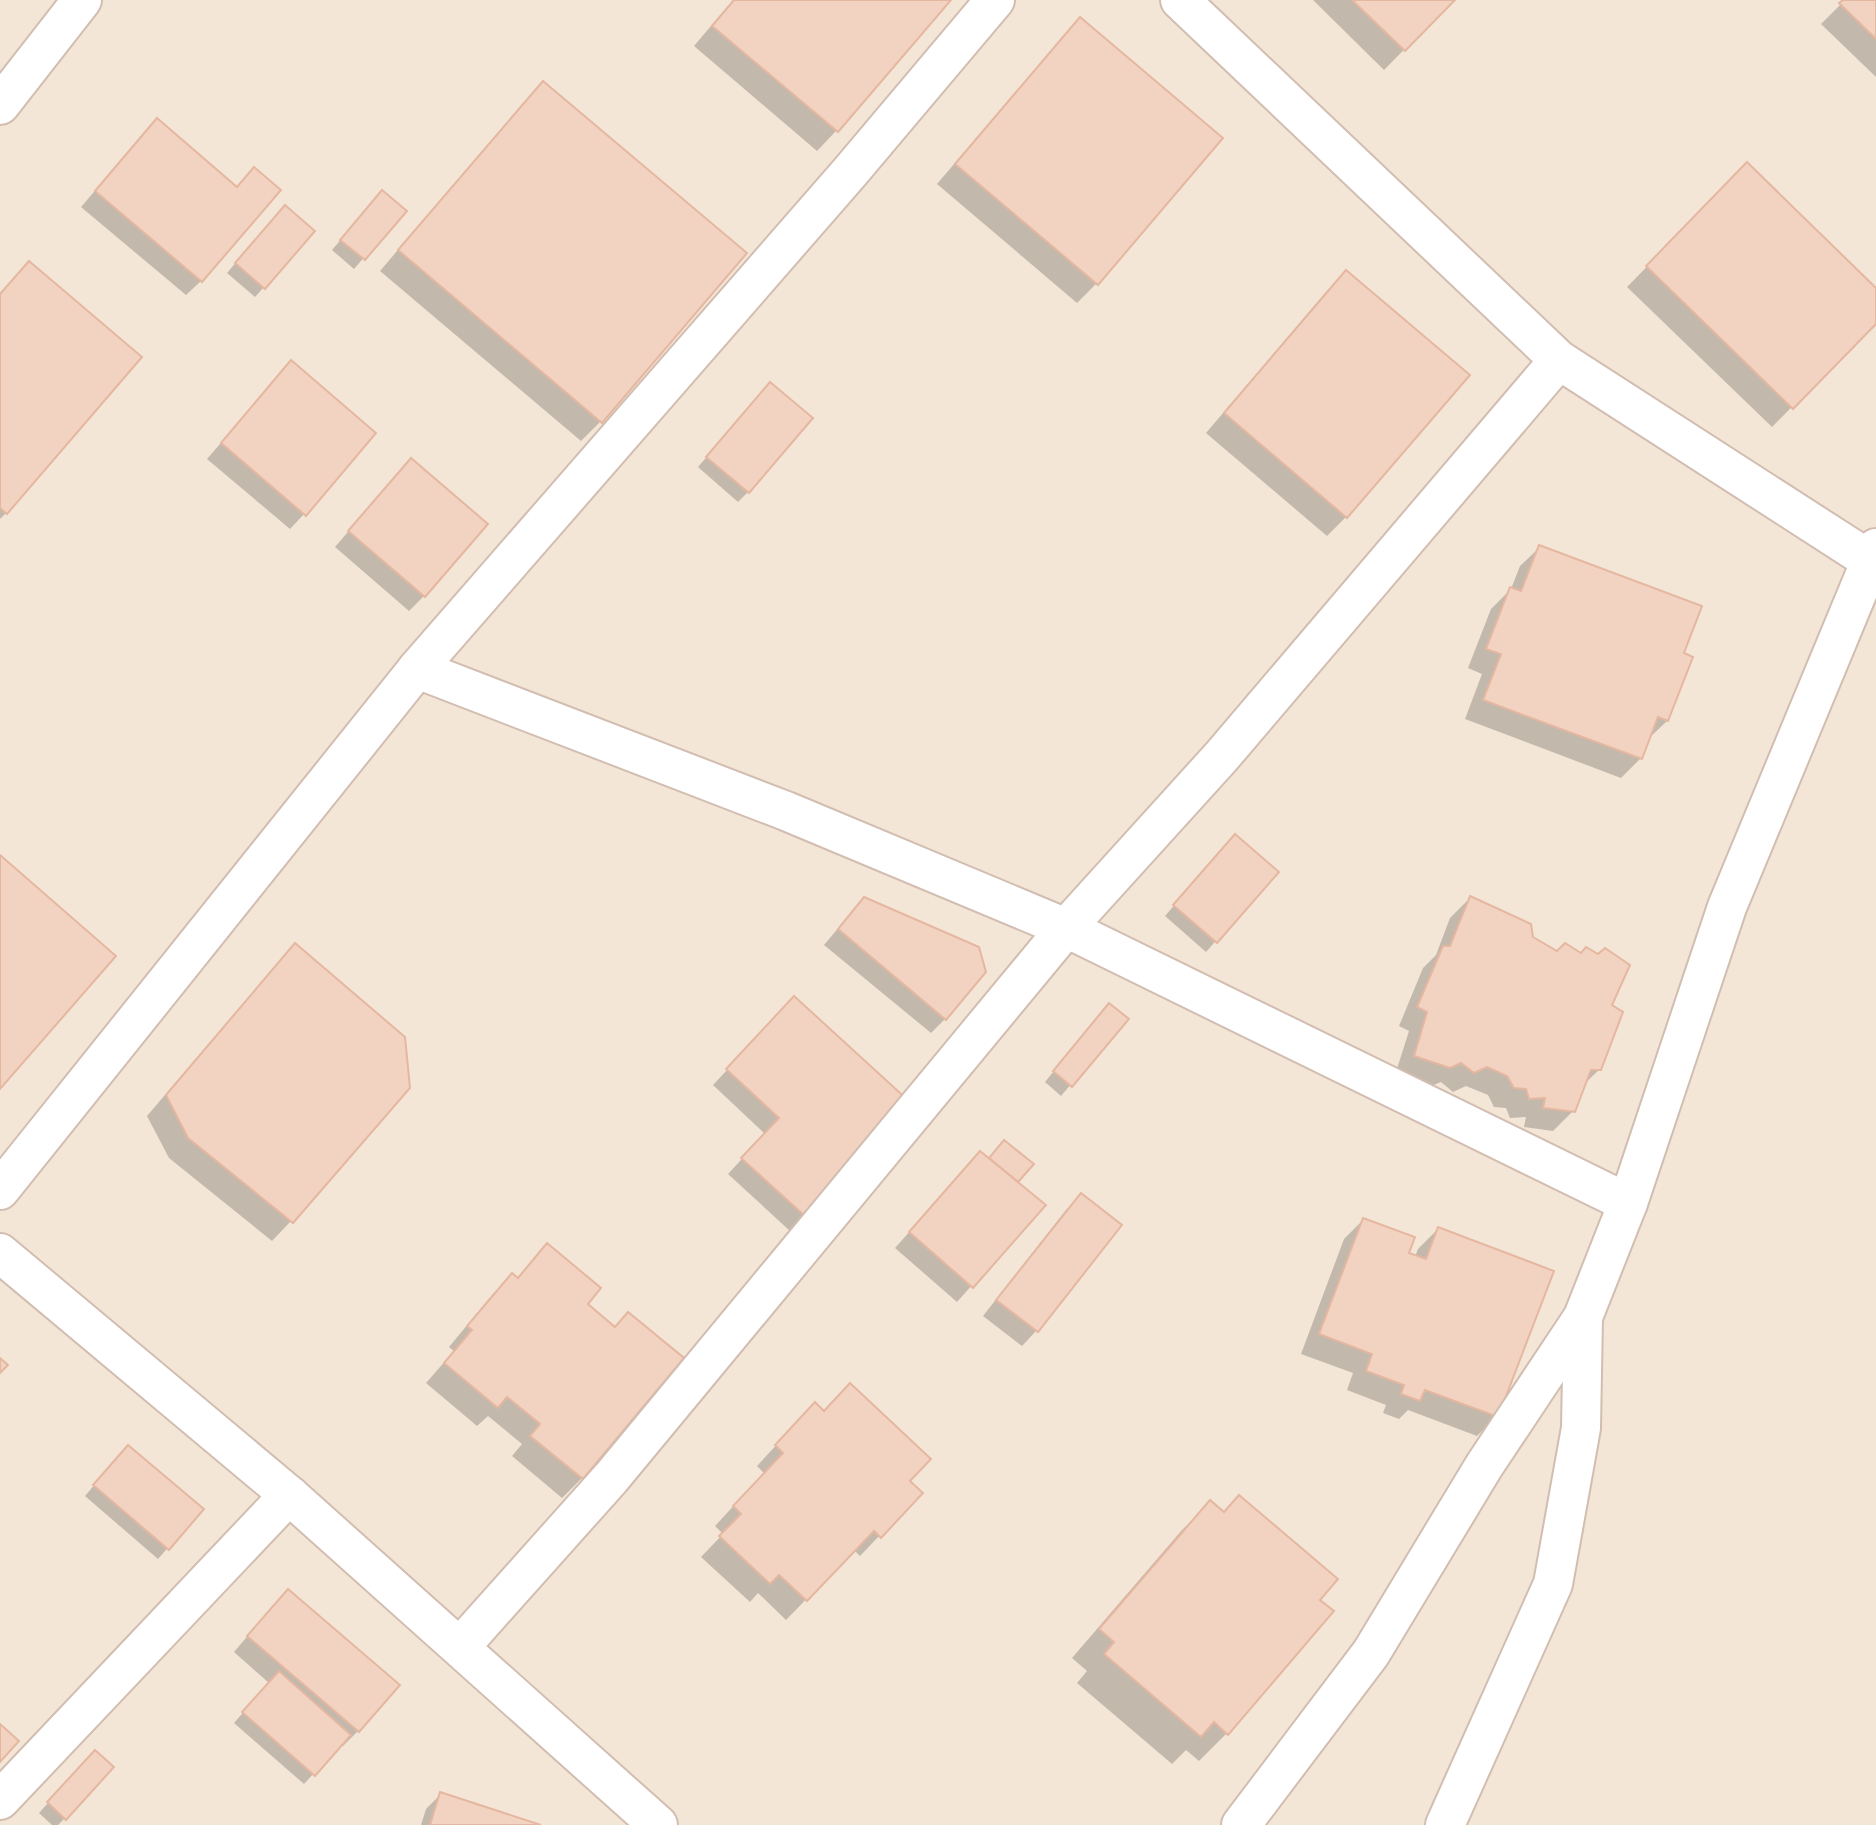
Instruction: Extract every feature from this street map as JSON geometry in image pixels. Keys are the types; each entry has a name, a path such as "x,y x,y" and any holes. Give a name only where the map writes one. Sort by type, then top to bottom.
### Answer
{"street":[{"path":"0,105 82,0"},
{"path":"0,1190 417,669 850,172 995,0"},
{"path":"1180,0 1559,360 1873,554 1727,907 1628,1203 1583,1317 1483,1466 1371,1653 1241,1825"},
{"path":"460,1647 611,1478 1066,928 1221,757 1559,360"},
{"path":"417,669 786,810 1066,928 1628,1203"},
{"path":"0,1253 289,1495 658,1825"},
{"path":"1444,1825 1553,1584 1581,1429 1583,1317"},
{"path":"0,1800 289,1495"}],"shaded area":[{"path":"0,0 1876,0 1876,1825 0,1825"}],"building":[{"path":"734,0 951,0 838,132 712,26"},
{"path":"1352,0 1455,0 1405,51"},
{"path":"1843,0 1876,0 1876,39 1839,3"},
{"path":"1080,17 1223,138 1098,285 955,164"},
{"path":"543,81 747,253 602,423 398,250"},
{"path":"157,118 237,187 254,167 281,190 202,282 95,191"},
{"path":"1747,162 1876,288 1876,324 1793,409 1646,266"},
{"path":"382,190 407,211 365,260 340,240"},
{"path":"285,205 315,231 265,289 235,263"},
{"path":"29,261 142,357 7,514 0,508 0,294"},
{"path":"1346,270 1470,375 1347,518 1224,413"},
{"path":"291,360 376,433 306,516 221,443"},
{"path":"770,382 813,418 749,493 706,457"},
{"path":"411,458 488,524 425,597 348,531"},
{"path":"1539,545 1702,606 1684,653 1693,657 1668,721 1658,717 1642,759 1483,700 1501,654 1486,649 1510,587 1521,591"},
{"path":"1235,834 1279,872 1217,943 1173,905"},
{"path":"0,855 116,956 0,1089"},
{"path":"1470,896 1531,924 1533,937 1557,951 1565,943 1581,953 1586,947 1598,954 1605,948 1630,965 1612,1005 1623,1012 1601,1070 1591,1070 1575,1112 1543,1108 1545,1098 1529,1099 1526,1089 1514,1088 1507,1076 1487,1067 1474,1073 1461,1063 1450,1068 1414,1056 1427,1012 1417,1007 1443,946 1450,946"},
{"path":"864,897 979,947 986,972 946,1020 838,929"},
{"path":"295,943 405,1037 410,1088 293,1223 188,1138 166,1095"},
{"path":"794,996 911,1103 806,1217 741,1158 779,1118 726,1069"},
{"path":"1109,1003 1129,1019 1072,1087 1053,1071"},
{"path":"1004,1140 1034,1164 1018,1182 989,1158"},
{"path":"980,1151 1046,1205 973,1288 909,1232"},
{"path":"1081,1193 1122,1225 1038,1332 996,1300"},
{"path":"1363,1218 1415,1237 1409,1253 1426,1259 1438,1227 1554,1271 1498,1417 1425,1390 1420,1401 1401,1394 1404,1385 1366,1371 1372,1354 1319,1334"},
{"path":"547,1243 601,1288 588,1304 615,1327 628,1312 684,1358 583,1479 530,1436 540,1424 507,1397 498,1408 444,1363 472,1330 467,1326 512,1273 518,1278"},
{"path":"0,1358 8,1365 0,1373"},
{"path":"850,1383 931,1459 910,1481 923,1493 881,1538 874,1531 807,1601 779,1575 770,1584 719,1536 741,1514 733,1506 783,1453 775,1445 815,1402 824,1411"},
{"path":"128,1445 204,1509 169,1550 93,1485"},
{"path":"1239,1495 1338,1579 1320,1600 1334,1611 1228,1735 1214,1722 1201,1737 1104,1654 1114,1642 1099,1629 1210,1500 1224,1512"},
{"path":"288,1589 400,1685 359,1732 247,1636"},
{"path":"279,1671 351,1735 315,1776 242,1712"},
{"path":"0,1724 19,1741 0,1762"},
{"path":"95,1750 114,1767 66,1820 47,1802"},
{"path":"440,1792 541,1825 430,1825"}]}
